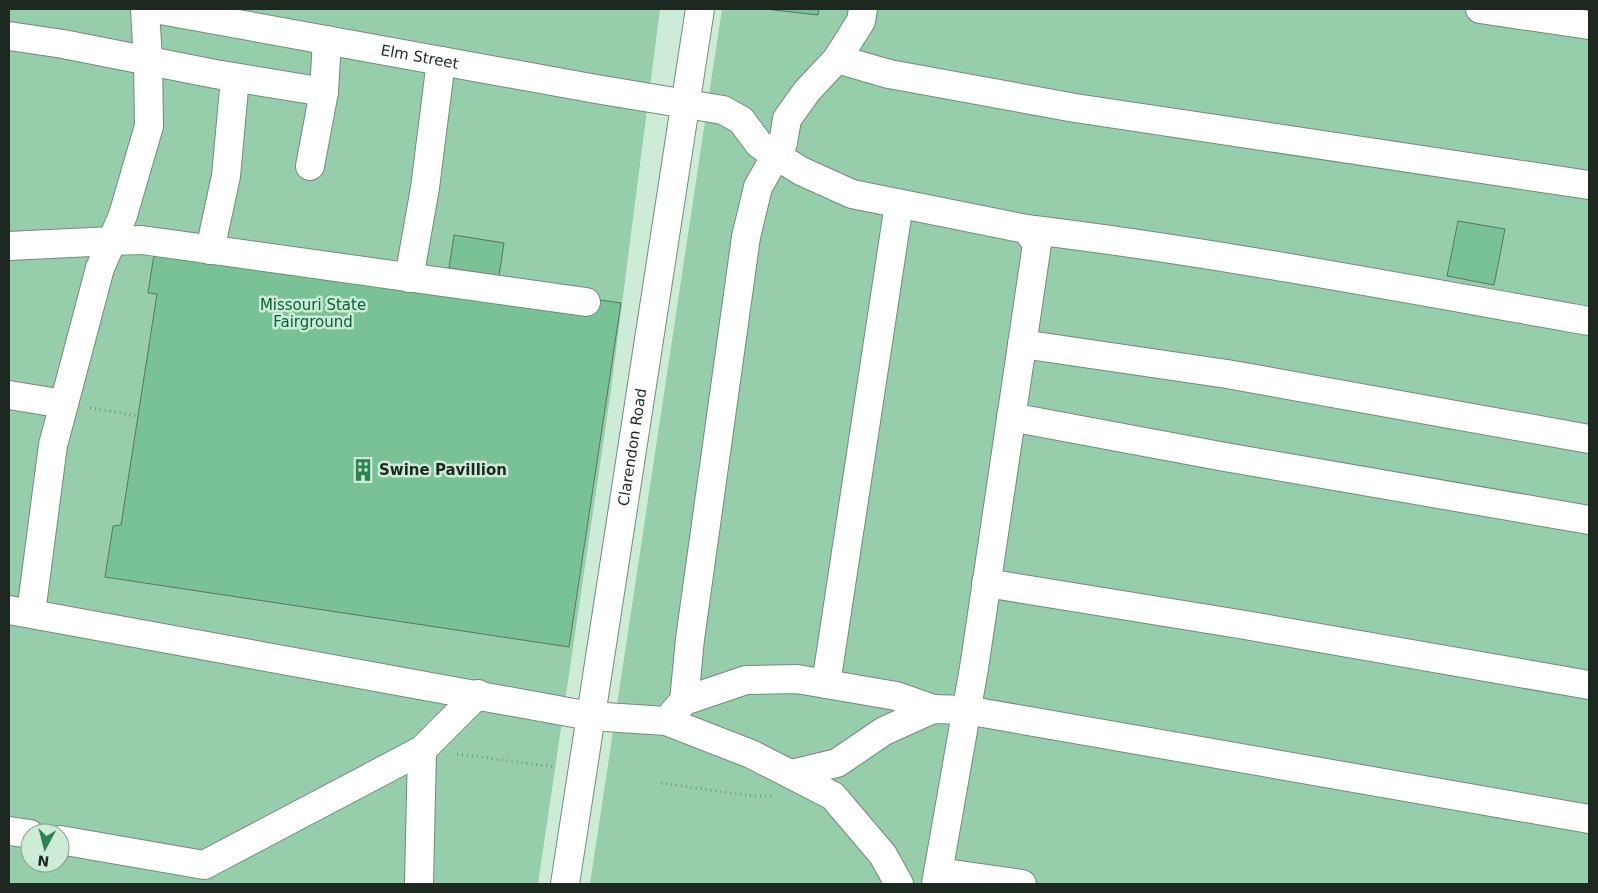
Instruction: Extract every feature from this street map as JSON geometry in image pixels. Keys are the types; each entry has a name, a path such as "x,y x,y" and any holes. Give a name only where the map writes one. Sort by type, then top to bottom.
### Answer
{"street":[{"path":"145,9 149,126 124,215 100,268 54,445 20,612 478,694 590,716 675,711 746,680 797,679 896,696 933,709 966,710 1589,819"},
{"name":"Elm Street","path":"155,9 729,112 742,120 760,144 777,156 801,171 852,194 1026,229 1093,237 1348,278 1589,321"},
{"name":"Clarendon Road","path":"565,884 700,9"},
{"path":"675,711 698,580 746,237 758,187 783,143 787,119 807,91 837,59 860,21 863,9"},
{"path":"1480,9 1589,25"},
{"path":"9,36 63,44 235,78 324,92"},
{"path":"310,166 324,92 327,40"},
{"path":"837,59 889,74 1076,108 1589,185"},
{"path":"409,278 425,188 441,61"},
{"path":"210,250 226,176 235,78"},
{"path":"826,684 899,204"},
{"path":"1022,884 937,878 966,710 1037,244 1026,229"},
{"path":"9,246 142,240 586,302"},
{"path":"1022,344 1227,374 1589,439"},
{"path":"9,395 64,404"},
{"path":"1011,417 1234,459 1589,520"},
{"path":"986,583 1245,625 1589,685"},
{"path":"70,842 204,865 422,750 478,694"},
{"path":"791,774 837,763 884,731 933,709"},
{"path":"675,711 751,754 832,796 883,855 899,884"},
{"path":"419,884 422,750"}],"path":[{"path":"64,404 138,416"},
{"path":"422,750 555,767"},
{"path":"662,783 753,796 773,796"}],"green space":[{"name":"Missouri State Fairground","path":"9,9 660,9 610,397 538,884 9,884"},
{"path":"722,9 1589,9 1589,884 590,884"}],"building":[{"path":"765,9 819,9 818,15"},
{"path":"1458,221 1505,229 1494,285 1447,276"},
{"name":"Swine Pavillion","path":"157,235 621,303 569,647 105,577 113,526 121,525 157,294 148,293"},
{"path":"454,235 504,243 499,276 449,268"}],"place":[{"name":"Swine Pavillion","path":"363,470"}]}
